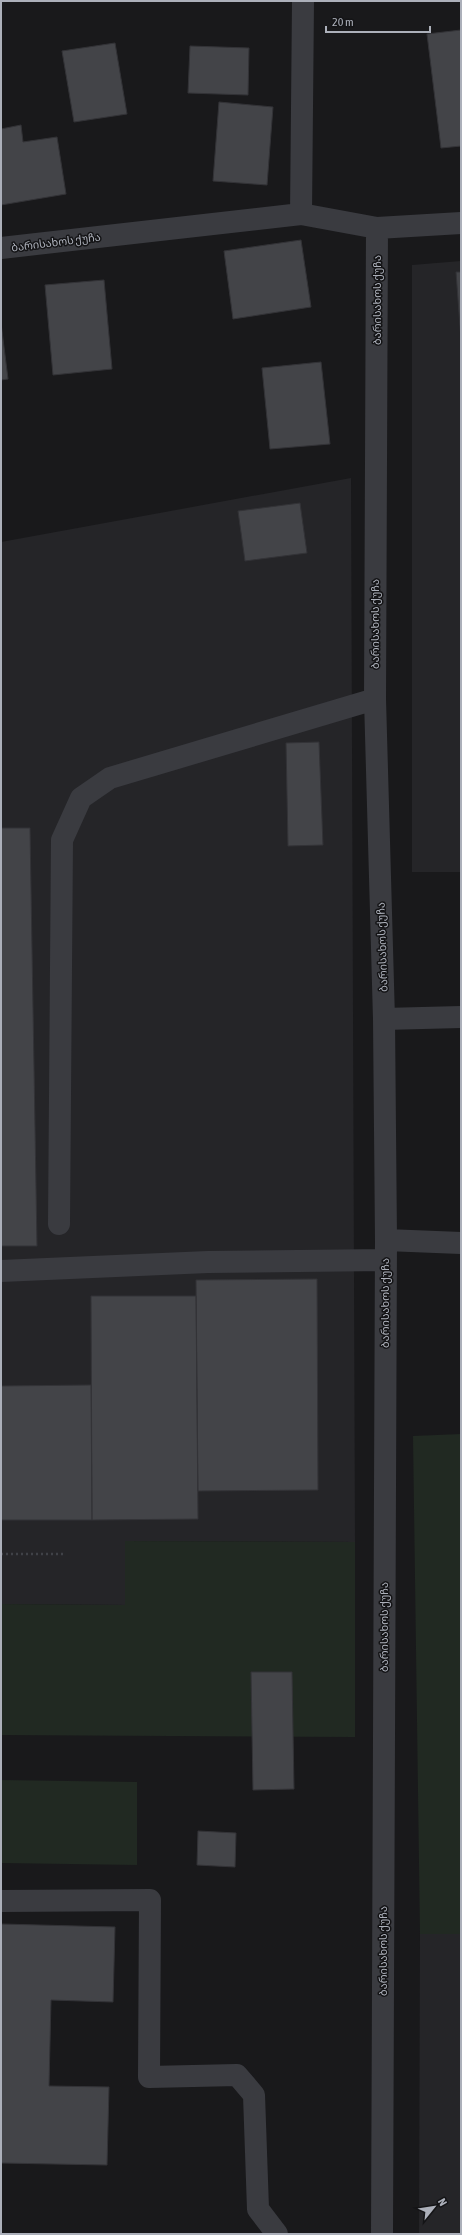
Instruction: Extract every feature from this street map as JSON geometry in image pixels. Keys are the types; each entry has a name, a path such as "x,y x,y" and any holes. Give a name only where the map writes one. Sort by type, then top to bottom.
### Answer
{"street":[{"path":"301,214 303,1"},
{"name":"ბარისახოს ქუჩა","path":"1,248 301,214 377,228 461,223"},
{"name":"ბარისახოს ქუჩა","path":"377,228 375,699 384,1019 385,1250 382,2234"},
{"path":"59,1224 62,840 81,798 110,778 375,699"},
{"path":"384,1019 461,1017"},
{"path":"1,1271 208,1262 385,1250 461,1243"},
{"path":"1,1901 150,1900 148,2076 237,2075 254,2095 258,2209 277,2234"}],"path":[{"path":"1,1554 64,1554"}],"shaded area":[{"path":"461,261 461,872 412,872 412,265"},
{"path":"351,478 355,1542 125,1541 125,1605 1,1604 1,542"},
{"path":"461,1434 461,1934 420,1934 413,1436"},
{"path":"125,1541 355,1542 355,1737 1,1735 1,1604 125,1605"},
{"path":"1,1780 137,1782 137,1865 1,1863"},
{"path":"420,1934 461,1934 461,2234 419,2234"}],"building":[{"path":"461,30 461,146 441,148 427,34"},
{"path":"115,43 127,114 74,122 62,51"},
{"path":"190,46 249,48 248,95 188,93"},
{"path":"219,102 273,107 267,185 213,181"},
{"path":"21,125 23,142 57,137 66,194 1,205 1,129"},
{"path":"301,240 311,307 233,319 224,251"},
{"path":"456,272 461,272 461,340"},
{"path":"104,280 112,369 53,375 45,285"},
{"path":"1,323 8,379 1,380"},
{"path":"321,362 330,444 270,449 262,368"},
{"path":"300,503 307,553 245,561 238,511"},
{"path":"319,742 323,845 288,846 286,743"},
{"path":"1,828 30,828 37,1246 1,1246"},
{"path":"317,1279 318,1490 198,1491 196,1280"},
{"path":"91,1296 196,1296 198,1519 92,1520"},
{"path":"91,1385 92,1520 1,1520 1,1386"},
{"path":"251,1672 292,1672 294,1789 253,1790"},
{"path":"198,1831 236,1833 235,1867 197,1865"},
{"path":"1,1924 115,1927 113,2002 51,2000 49,2086 109,2087 107,2165 1,2163"}]}
